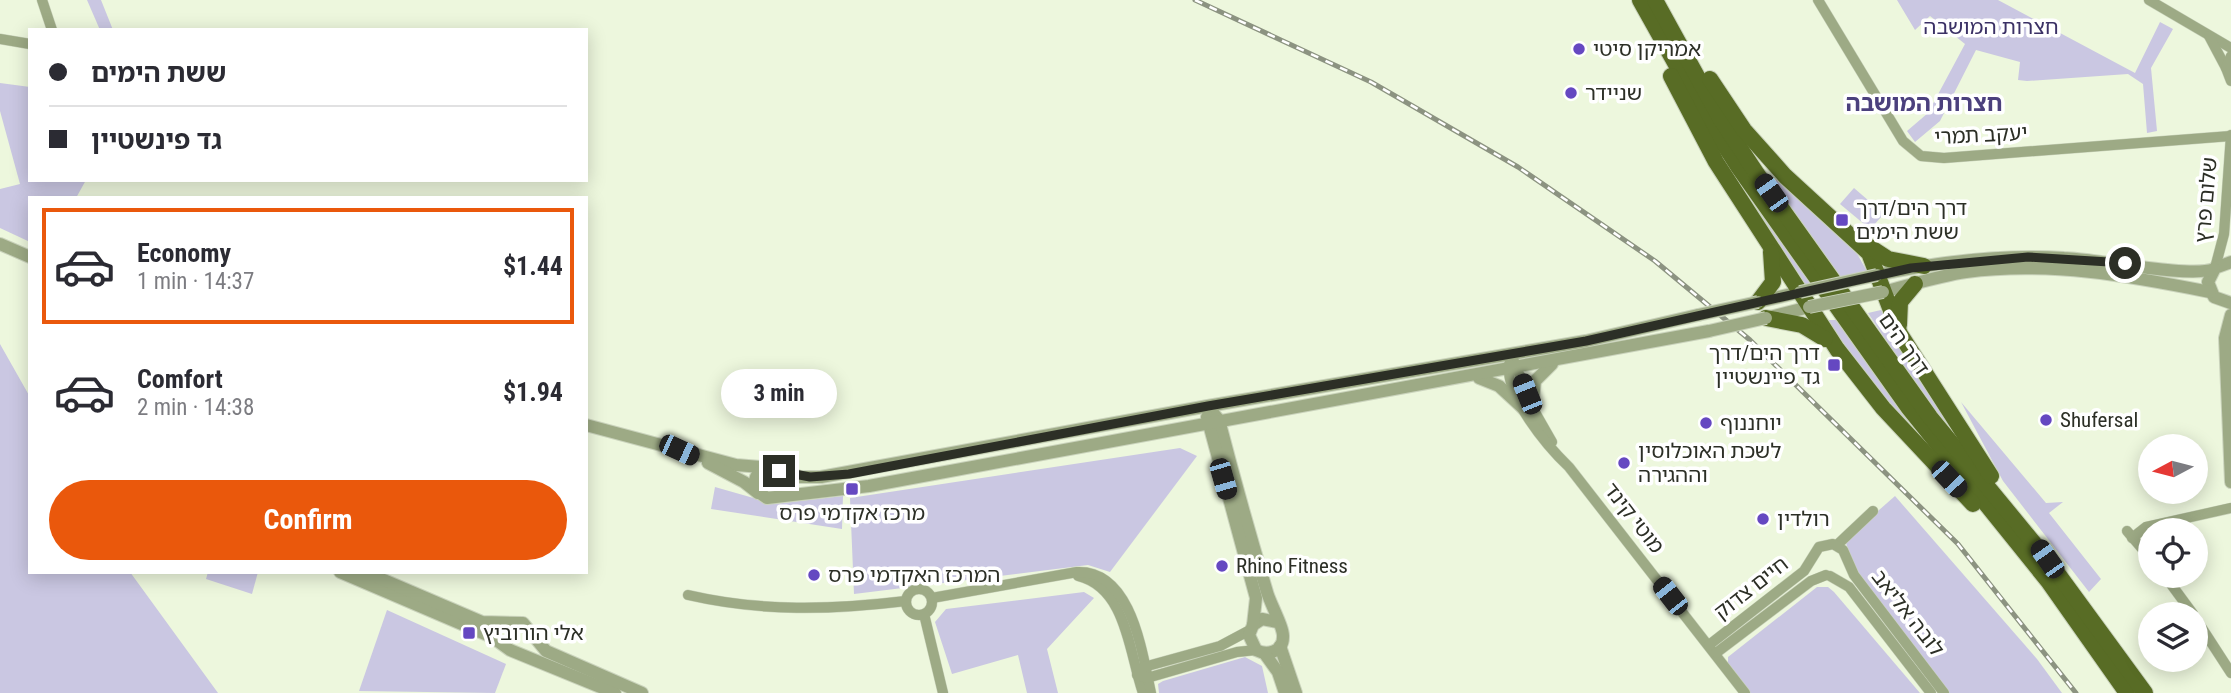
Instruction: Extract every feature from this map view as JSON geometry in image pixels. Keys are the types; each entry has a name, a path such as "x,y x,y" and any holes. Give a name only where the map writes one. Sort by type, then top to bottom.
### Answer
{"main road":[{"path":"1638,0 1704,142 1837,349 1861,382 2048,582"},
{"name":"דרך הים","path":"1638,0 1701,109 1747,179 1908,407 2048,582 2127,693"},
{"name":"דרך הים","path":"1655,0 1713,106 1752,166 1923,408 2047,559 2145,693"},
{"path":"1666,0 1729,110 1785,176 1820,209 1888,259 1924,266"},
{"path":"1856,238 1869,253 1900,334 1944,406 2047,559"},
{"path":"1758,302 1774,277 1770,246"},
{"path":"1900,334 1900,302 1915,284"},
{"path":"1766,318 1802,325 1837,349"}],"street":[{"path":"42,0 51,28"},
{"name":"יעקב תמרי","path":"1818,0 1903,141 1921,156 1951,158 2231,136"},
{"path":"2149,0 2205,30 2231,48"},
{"path":"2205,30 2218,47 2229,78"},
{"path":"0,39 28,44"},
{"path":"2229,78 2231,56"},
{"name":"שלום פרץ","path":"2214,269 2224,234 2231,136"},
{"path":"0,243 28,256"},
{"path":"679,450 733,476 760,495 776,497 869,486 1213,421 1558,361 1709,331 1883,292 1978,265 2047,257 2194,272 2214,269 2231,262"},
{"path":"588,426 736,465 810,477 849,474 1208,406 1586,341 1924,266 2060,268 2212,294 2231,303"},
{"path":"2214,269 2209,279 2225,338 2231,482"},
{"path":"2225,338 2231,315"},
{"name":"מוטי קינד","path":"1510,355 1528,408 1546,443 1569,467 1745,693"},
{"path":"1471,377 1494,383 1528,408 1535,381 1545,368 1558,361"},
{"path":"1208,406 1256,598 1250,641 1278,672 1285,693"},
{"path":"1221,451 1228,429 1237,418"},
{"path":"1170,430 1200,433 1221,451 1277,622 1284,636 1280,646 1296,693"},
{"path":"760,495 755,487 755,477 773,469"},
{"path":"773,469 785,485 776,497"},
{"path":"2186,518 2231,508"},
{"path":"1837,545 1845,555 1843,569 1828,576 1818,570 1813,559 1823,545 1837,545 1873,511"},
{"path":"2138,530 2129,534 2138,544"},
{"name":"לובה אליאב","path":"1845,555 1856,577 1944,693"},
{"name":"חיים צדוק","path":"1713,649 1802,573 1813,559"},
{"path":"932,598 932,607 924,614 911,612 906,601 909,593 919,589 932,598 1060,574 1091,573 1105,579 1117,591 1128,612 1143,673 1151,693"},
{"path":"345,574 504,644 510,650 519,651 615,693"},
{"path":"370,574 482,622 523,623 539,645 554,655 642,693"},
{"name":"חיים צדוק","path":"1713,649 1811,581 1828,576"},
{"name":"לובה אליאב","path":"1828,576 1849,587 1931,693"},
{"path":"688,595 747,606 810,610 906,601"},
{"path":"924,614 943,693"},
{"path":"1143,673 1220,646 1262,619 1277,622"},
{"path":"504,644 502,634 509,624"},
{"path":"519,651 529,645 531,633"},
{"path":"2208,637 2231,673"},
{"path":"1143,673 1237,652 1260,652 1280,646"},
{"path":"1143,673 1143,693"}],"green space":[{"path":"87,0 101,0 112,28 99,28"},
{"name":"חצרות המושבה","path":"1897,0 1998,0 2135,73 2160,22 2173,29 2151,68 2157,131 2147,133 2143,84 2128,74 2018,80 2020,62 1976,50 1940,121 1915,142 1907,131 1928,113 1965,44 1930,16 1915,30"},
{"path":"0,83 28,87 28,182 85,182 77,196 28,196 28,241 0,228 0,189 20,184 0,111"},
{"path":"1777,176 1854,248 1869,275 1843,282 1774,185"},
{"path":"1745,185 1814,286 1803,290 1738,189"},
{"path":"1854,188 1884,214 1870,229 1840,204"},
{"path":"1881,310 1925,388 1966,448 1920,392 1868,313"},
{"path":"1826,320 1837,320 1916,432 1881,398"},
{"path":"0,344 28,393 28,574 131,574 218,693 0,693"},
{"path":"1961,402 2046,503 2063,502 2049,513 2101,579 2089,592 2003,481"},
{"path":"1180,448 1197,456 1110,572 1088,565 854,594 850,498"},
{"path":"715,487 774,504 843,496 842,529 711,509"},
{"path":"1895,496 2037,659 2062,693 1947,693 1855,571 1845,540"},
{"path":"207,574 257,574 252,594 206,579"},
{"path":"1817,587 1828,587 1834,592 1920,693 1747,693 1728,668 1728,657"},
{"path":"1084,592 1094,598 1047,649 1058,693 1027,693 1018,655 952,674 935,622 946,609"},
{"path":"387,610 506,664 495,693 359,691"},
{"path":"1245,657 1262,666 1268,693 1159,693 1158,684 1163,681"}],"railway":[{"path":"1195,0 1371,82 1518,167 1655,261 1750,340 1958,544 2076,693"}],"place":[{"name":"אמריקן סיטי","path":"1579,49"},
{"name":"שניידר","path":"1571,93"},
{"name":"דרך הים/דרך ששת הימים","path":"1842,220"},
{"name":"דרך הים/דרך גד פיינשטיין","path":"1834,365"},
{"name":"Shufersal","path":"2046,420"},
{"name":"יוחננוף","path":"1706,423"},
{"name":"לשכת האוכלוסין וההגירה","path":"1624,463"},
{"name":"מרכז אקדמי פרס","path":"852,489"},
{"name":"רולדין","path":"1763,519"},
{"name":"Rhino Fitness","path":"1222,566"},
{"name":"המרכז האקדמי פרס","path":"814,575"},
{"name":"אלי הורוביץ","path":"469,633"}],"district":[{"name":"חצרות המושבה","path":"1924,103"}],"route":[{"path":"779,471 800,477 849,474 1208,406 1586,341 1911,268 2028,257 2125,263"}]}
